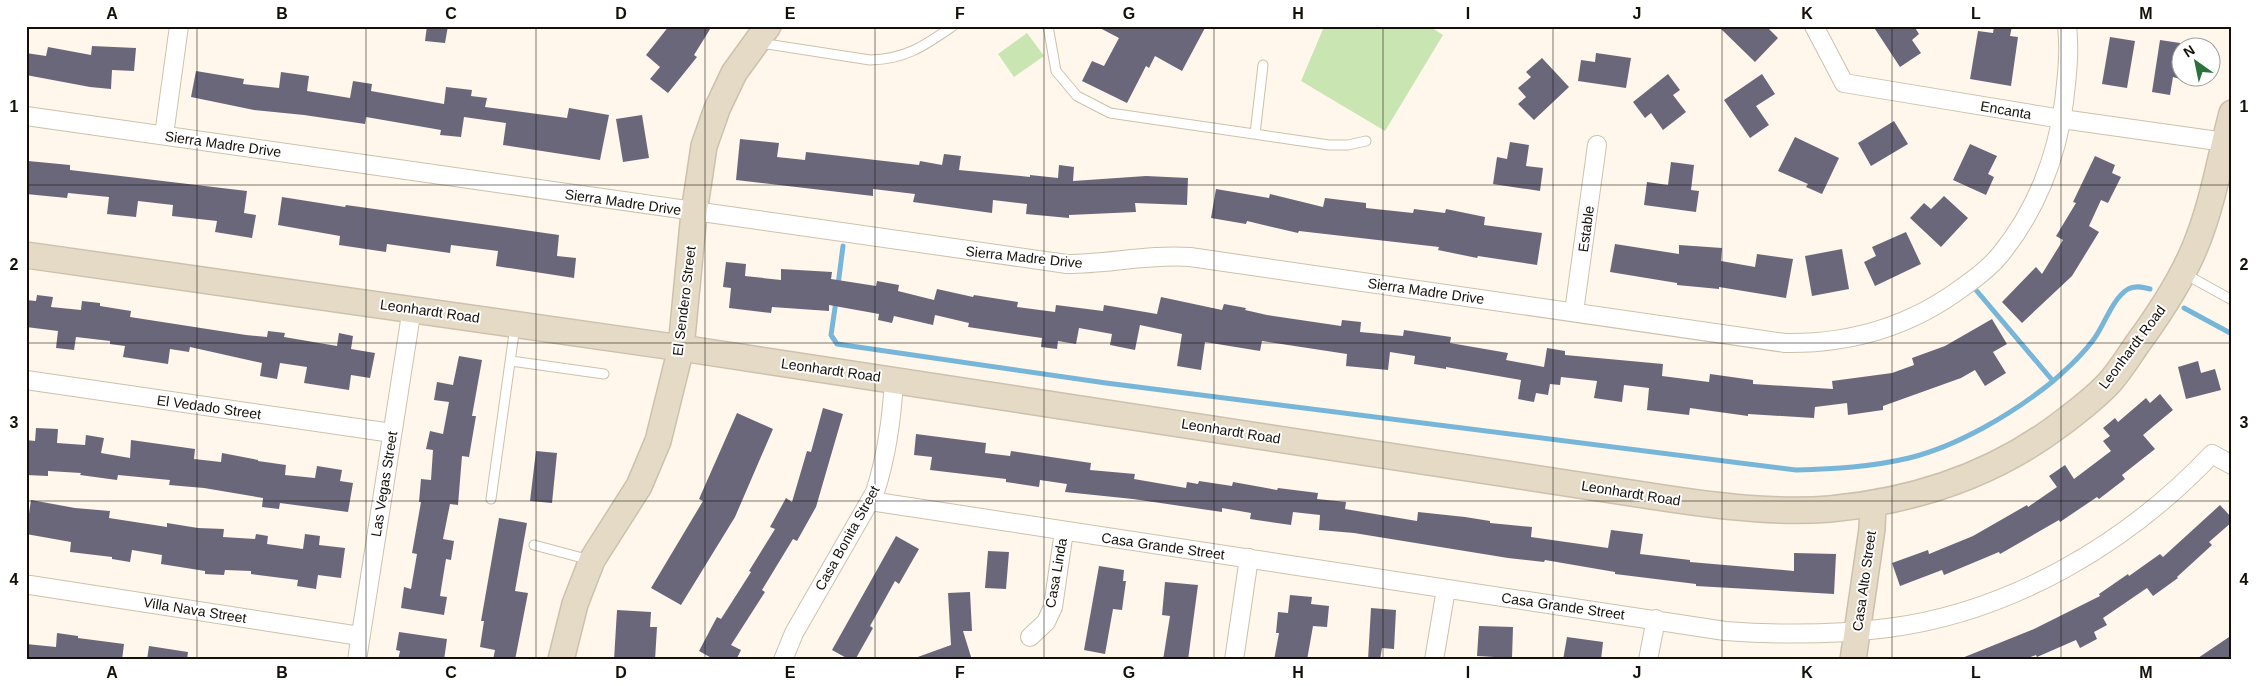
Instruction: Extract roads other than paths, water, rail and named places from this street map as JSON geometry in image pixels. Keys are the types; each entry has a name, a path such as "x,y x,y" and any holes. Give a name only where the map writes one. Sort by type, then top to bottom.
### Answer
{"street":[{"path":"164,135 179,26"},
{"name":"Encanta","path":"1814,26 1844,83 2062,119 2228,142"},
{"name":"Sierra Madre Drive","path":"26,116 694,213 1067,264 1094,264 1147,257 1190,257 1786,343 1835,341 1860,337 1898,324 1935,307 1955,294 2000,255 2036,198 2050,168 2062,119 2068,71 2067,26"},
{"name":"El Sendero Street","path":"561,660 575,604 592,560 639,486 650,464 658,441 680,348 694,213 704,146 717,109 734,73 761,34"},
{"name":"Leonhardt Road","path":"26,255 515,323 1716,505 1829,509 1923,493 1964,480 2004,461 2041,439 2076,413 2108,384 2163,309 2182,273 2208,214 2228,142 2232,113"},
{"name":"Estable","path":"1574,312 1598,145"},
{"name":"Las Vegas Street","path":"357,660 412,308"},
{"name":"El Vedado Street","path":"26,380 392,433"},
{"name":"Casa Bonita Street","path":"783,660 794,633 870,501 886,452 892,418 894,380"},
{"name":"Casa Grande Street","path":"870,501 1725,631 1784,635 1889,628 1942,617 1997,600 2045,578 2110,542 2176,490 2212,454 2232,466"},
{"name":"Casa Alto Street","path":"1853,660 1872,529 1873,503"},
{"name":"Casa Linda","path":"1030,637 1046,622 1053,607 1064,531"},
{"path":"1234,660 1249,558"},
{"name":"Villa Nava Street","path":"30,585 360,636"},
{"path":"1434,660 1446,589"},
{"path":"1648,660 1656,619"}],"lane":[{"path":"761,34 870,60 905,55 922,47 953,26"},
{"path":"1048,26 1056,71 1077,96 1110,114 1329,145 1348,145 1366,141"},
{"path":"1255,134 1263,65"},
{"path":"2182,273 2232,300"},
{"path":"491,499 515,323"},
{"path":"511,362 604,374"},
{"path":"534,545 592,560"}],"waterway":[{"path":"838,285 843,246"},
{"path":"836,301 831,335 837,344 1106,383 1796,470 1881,464 1909,458 1946,446 1984,428 2020,406 2052,382 2080,356 2094,339 2122,293 2133,287 2150,289"},
{"path":"1976,290 2053,381"},
{"path":"2184,308 2232,334"}]}
